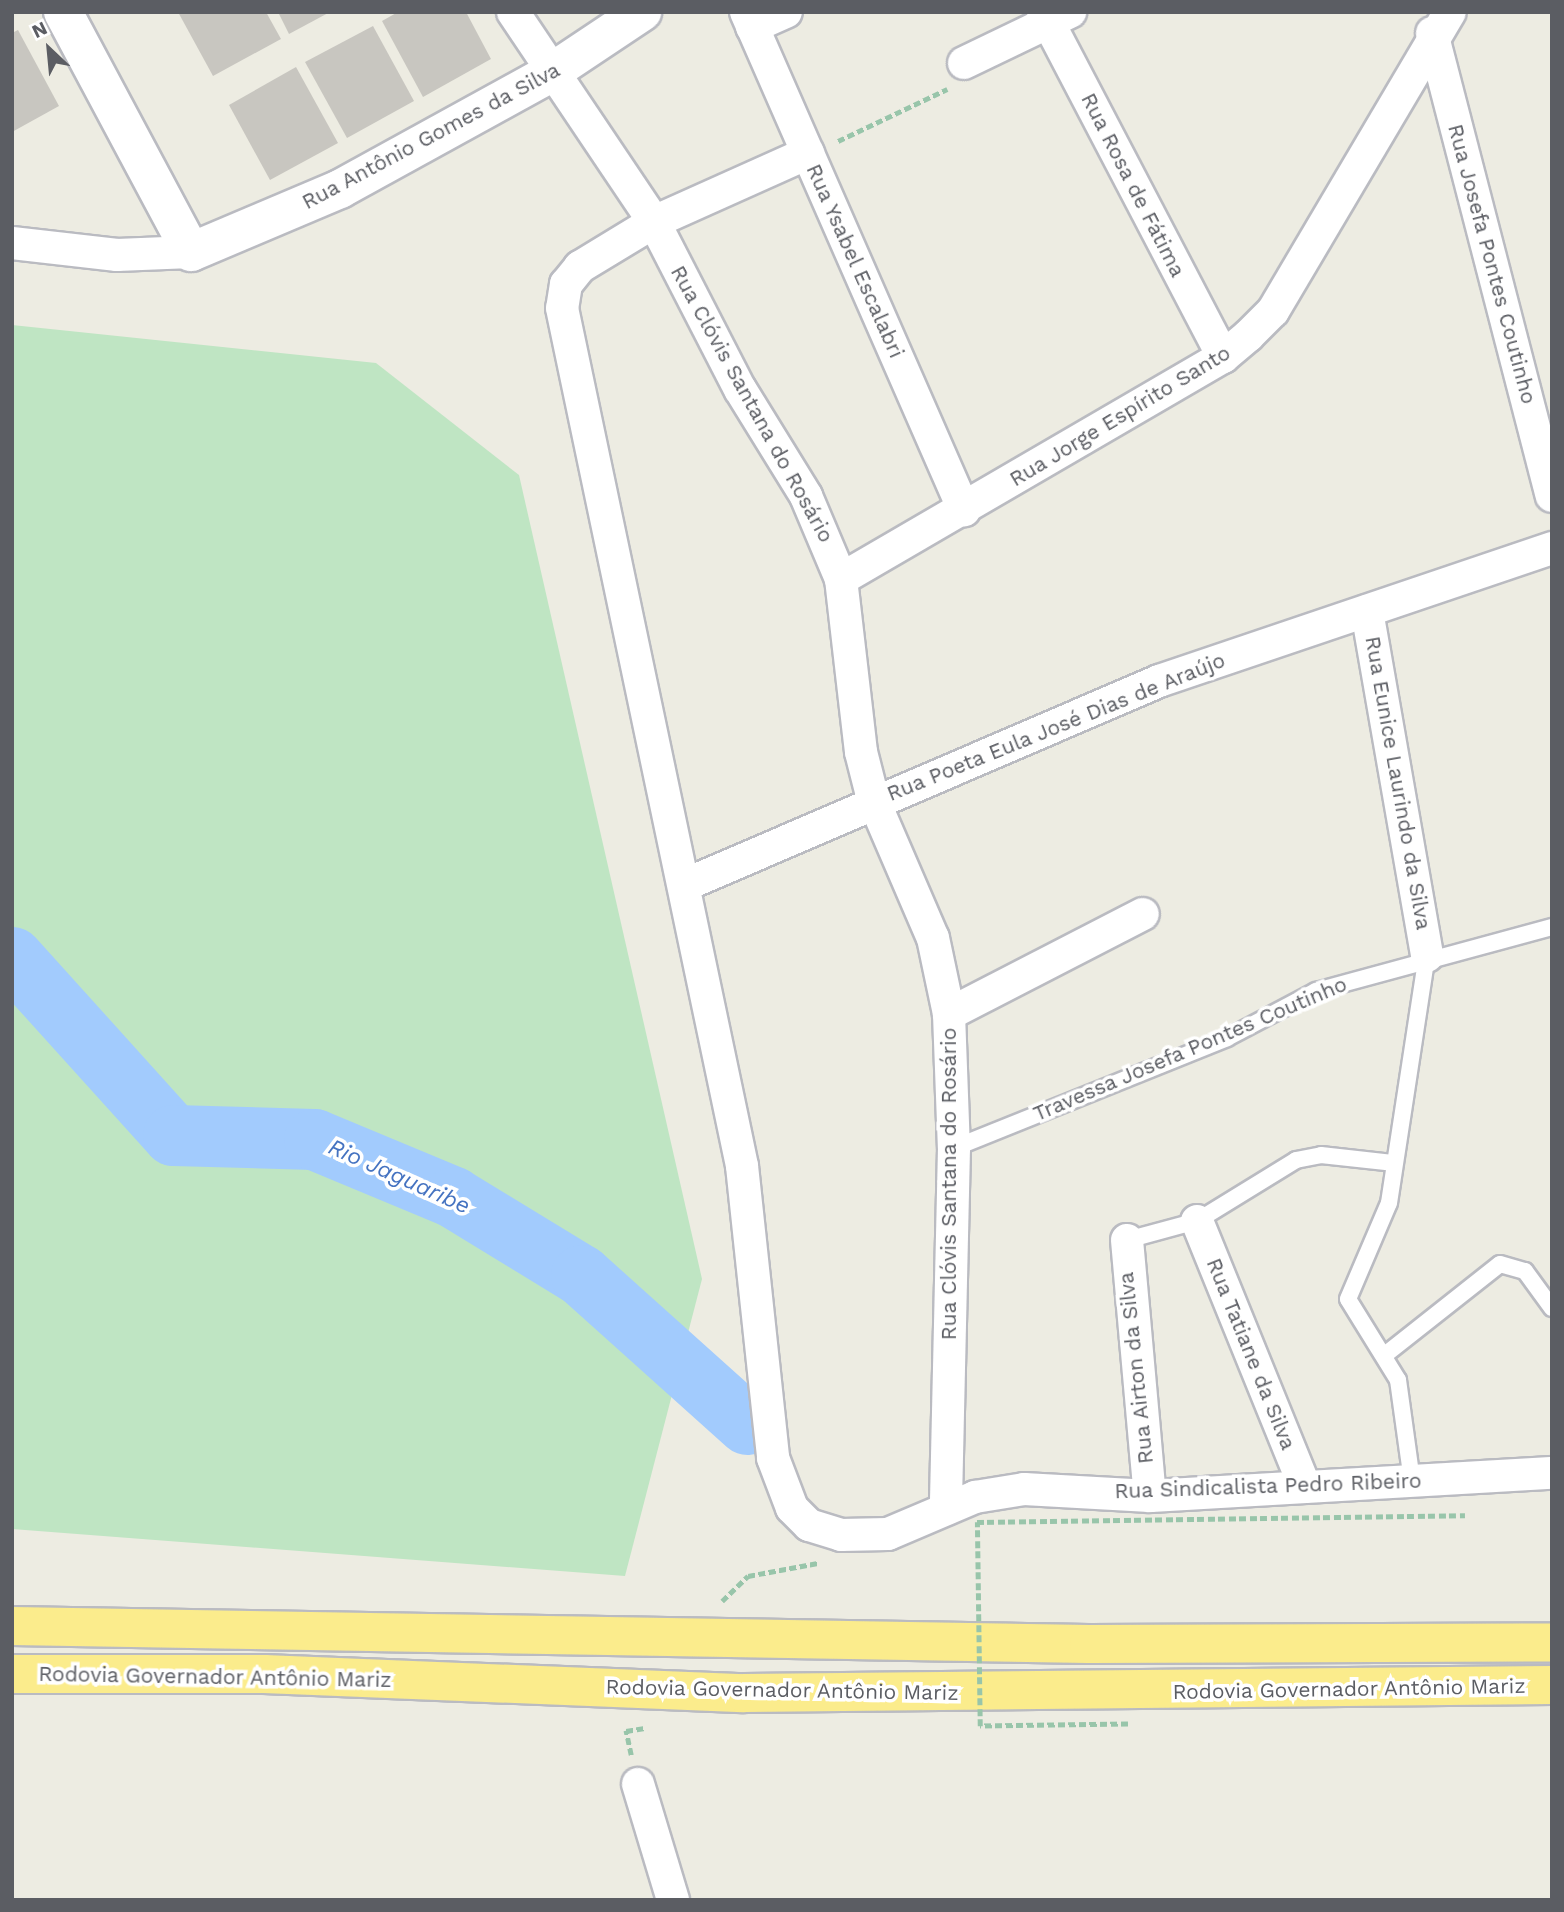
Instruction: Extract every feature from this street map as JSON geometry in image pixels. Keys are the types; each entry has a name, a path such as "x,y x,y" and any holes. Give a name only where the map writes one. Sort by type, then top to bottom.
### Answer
{"highway":[{"name":"Rodovia Governador Antônio Mariz","path":"12,1626 684,1638 1552,1642"},
{"name":"Rodovia Governador Antônio Mariz","path":"12,1674 264,1674 744,1693 1552,1685"}],"street":[{"path":"12,243 117,255 191,252 63,12"},
{"name":"Rua Clóvis Santana do Rosário","path":"513,12 549,74 654,222 740,389 806,496 841,579 851,702 873,799 933,938 949,1014 954,1148 946,1509"},
{"name":"Rua Antônio Gomes da Silva","path":"191,252 340,189 549,74 642,12"},
{"path":"749,20 786,12"},
{"path":"964,63 1054,15"},
{"name":"Rua Rosa de Fátima","path":"1054,15 1223,357"},
{"name":"Rua Ysabel Escalabri","path":"749,20 964,510"},
{"name":"Rua Jorge Espírito Santo","path":"841,579 964,510 1223,357 1273,311 1441,22"},
{"name":"Rua Josefa Pontes Coutinho","path":"1441,22 1552,496"},
{"name":"Rua Sindicalista Pedro Ribeiro","path":"808,153 654,222 580,267 566,284 562,308 687,884 742,1166 773,1458 783,1490 808,1525 841,1535 888,1534 946,1509 1024,1489 1150,1496 1552,1473"},
{"name":"Rua Poeta Eula José Dias de Araújo","path":"687,884 873,799 1160,681 1552,548"},
{"name":"Rua Eunice Laurindo da Silva","path":"1367,611 1427,956"},
{"path":"949,1014 1143,914"},
{"name":"Rua Tatiane da Silva","path":"1197,1221 1305,1487"},
{"name":"Rua Airton da Silva","path":"1127,1240 1150,1496"},
{"path":"638,1784 673,1900"}],"lane":[{"name":"Travessa Josefa Pontes Coutinho","path":"954,1148 1227,1038 1316,991 1427,956 1552,927"},
{"path":"1412,1481 1405,1411 1386,1354 1349,1298 1389,1203 1393,1163 1427,956"},
{"path":"1127,1240 1197,1221 1296,1160 1321,1155 1393,1163"},
{"path":"1386,1354 1500,1264 1525,1271 1552,1308"}],"path":[{"path":"808,153 936,98 964,63"},
{"path":"1128,1724 980,1726 978,1522 1465,1515"},
{"path":"684,1638 748,1576 832,1561"}],"green space":[{"path":"12,325 376,363 519,475 702,1279 625,1576 12,1529"}],"building":[{"path":"178,12 266,12 281,39 213,76"},
{"path":"278,12 330,12 289,34"},
{"path":"398,12 466,12 491,59 423,97 382,21"},
{"path":"373,26 414,101 347,138 305,62"},
{"path":"18,30 59,106 12,132 12,33"},
{"path":"296,67 338,143 270,180 229,105"}],"waterway":[{"name":"Rio Jaguaribe","path":"12,957 173,1135 314,1139 453,1197 581,1275 747,1424"}]}
